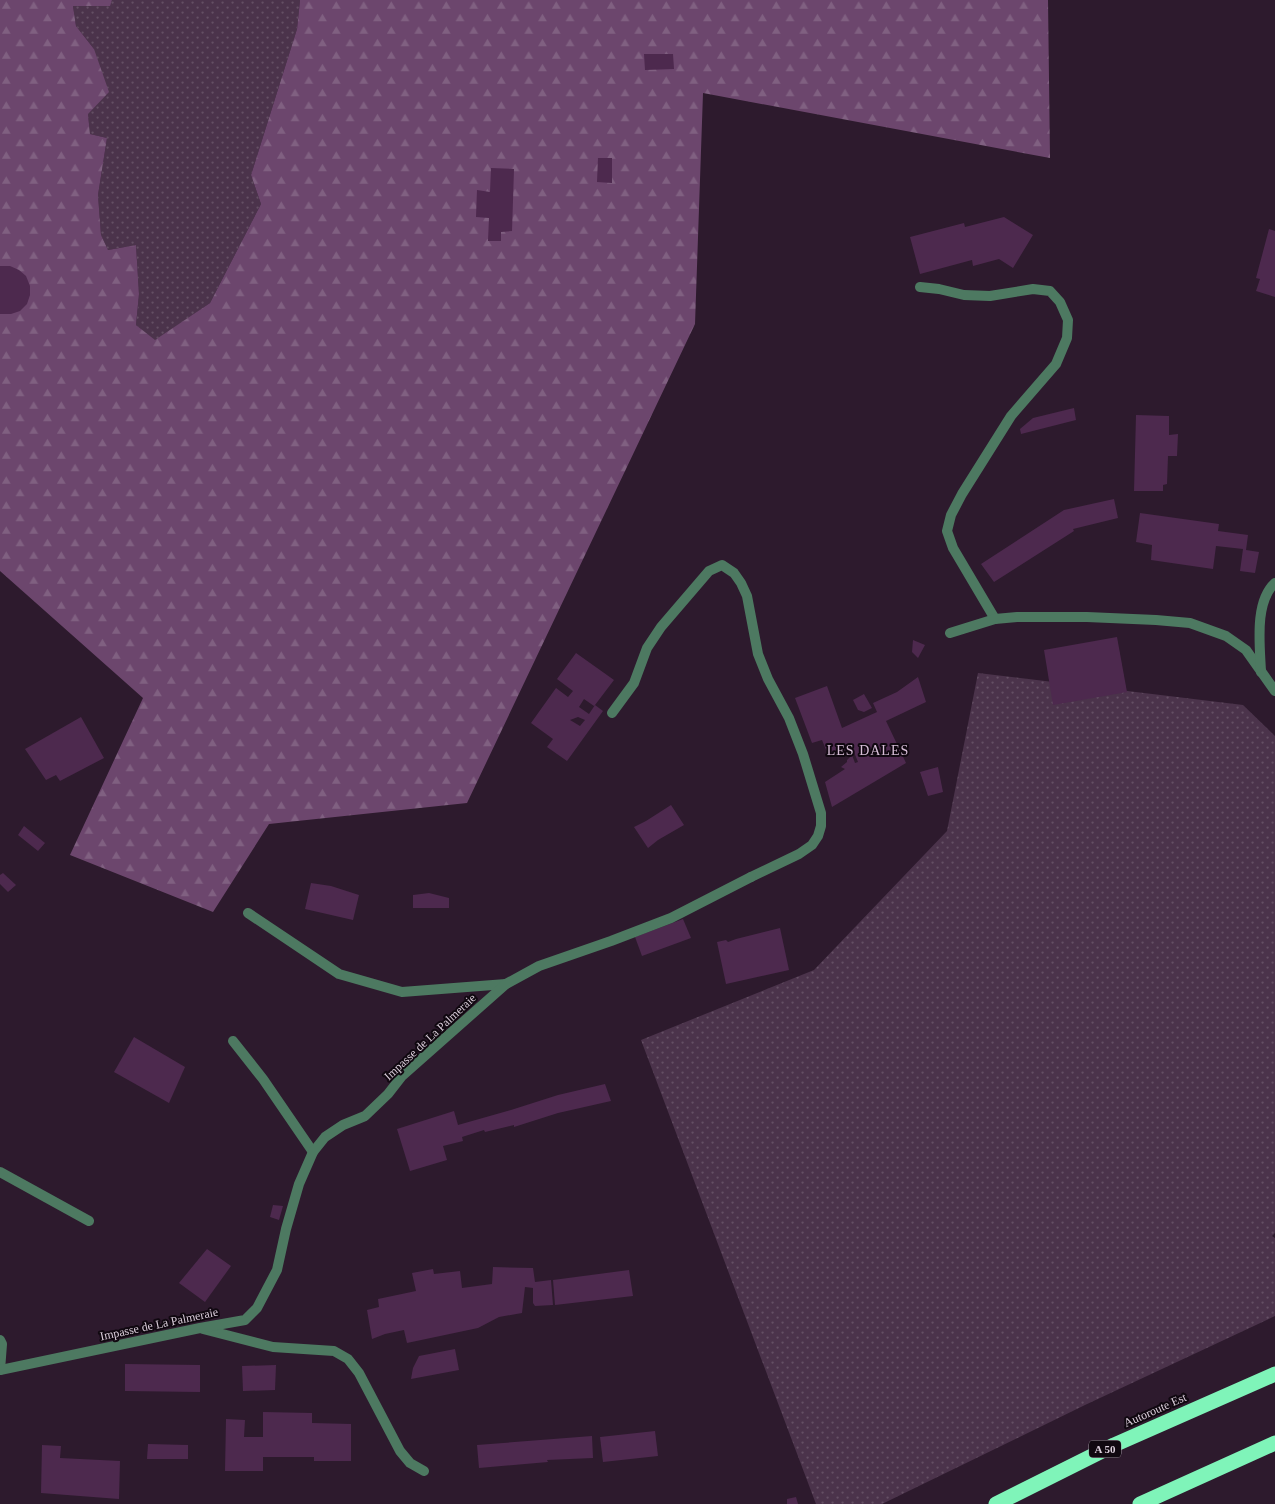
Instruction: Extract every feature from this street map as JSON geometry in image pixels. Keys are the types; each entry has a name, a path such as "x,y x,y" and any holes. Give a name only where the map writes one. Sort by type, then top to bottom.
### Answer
{"highway":[{"name":"Autoroute Est","path":"996,1504 1114,1445 1275,1374"},
{"path":"1140,1504 1275,1443"}],"street":[{"path":"920,287 964,295 990,296 1033,289 1050,291 1060,302 1068,320 1067,338 1056,364 1011,416 962,494 951,515 947,531 953,548 995,619"},
{"name":"Impasse de La Palmeraie","path":"0,1370 245,1320 257,1308 278,1270 286,1229 299,1184 313,1152 325,1137 342,1125 365,1116 388,1094 402,1076 506,984 539,966 671,918 799,854 812,845 818,836 821,826 821,813 803,754 789,718 768,679 758,654 747,596 734,573 722,565 709,571 661,626 647,648 634,683 612,713"},
{"path":"1261,673 1260,613 1270,587 1275,583"},
{"path":"950,633 995,619 1017,617 1087,616 1190,623 1226,636 1246,650 1275,692"},
{"path":"248,913 339,974 402,992 506,984"},
{"path":"233,1041 263,1079 313,1152"},
{"path":"0,1172 89,1221"},
{"path":"200,1328 273,1347 334,1351 348,1359 360,1373 400,1451 410,1463 424,1471"},
{"path":"0,1340 2,1344 0,1370"}],"shaded area":[{"path":"112,0 300,0 297,29 251,175 261,204 210,303 155,341 136,325 139,294 136,245 108,250 101,236 98,195 107,138 90,134 88,114 94,49 76,26 73,6 109,6"},
{"path":"978,673 1243,705 1275,736 1275,1233 1272,1236 1275,1238 1275,1316 1085,1405 882,1504 816,1504 641,1040 814,970 947,831"}],"green space":[{"path":"0,0 112,0 110,6 73,6 76,26 94,49 109,92 88,114 90,134 107,138 98,195 101,235 108,250 136,245 139,294 136,325 155,340 210,303 261,204 251,175 297,29 300,0 1048,0 1050,158 703,93 695,324 467,803 269,824 213,912 70,855 143,698 0,571"}],"building":[{"path":"644,54 673,54 674,69 645,70"},
{"path":"598,158 612,158 612,183 597,182"},
{"path":"491,168 514,169 512,231 501,232 501,241 488,241 489,218 476,217 477,190 490,192"},
{"path":"1004,217 1033,235 1013,268 999,259 973,266 972,260 920,274 910,237 964,223 965,227"},
{"path":"1269,229 1275,231 1275,297 1256,291 1260,279 1256,278"},
{"path":"0,266 10,266 19,270 26,276 30,286 27,304 20,311 11,314 0,314"},
{"path":"1074,408 1076,420 1021,434 1020,429 1033,418"},
{"path":"1136,415 1169,416 1169,435 1178,434 1177,456 1168,456 1167,484 1163,485 1163,491 1134,491"},
{"path":"1114,499 1118,518 1073,529 1074,531 994,582 981,564 1064,510"},
{"path":"1140,513 1219,524 1218,531 1248,535 1246,550 1259,552 1255,573 1240,571 1243,549 1216,546 1213,569 1151,560 1152,545 1136,542"},
{"path":"1117,637 1127,692 1053,705 1044,650"},
{"path":"913,640 925,645 918,658 912,652"},
{"path":"576,653 614,680 595,705 603,711 567,761 547,747 553,739 531,723 556,688 568,697 573,691 557,679","holes":["584,699 595,705 589,714 579,707","578,717 585,720 580,726 570,720"]},
{"path":"918,677 926,702 886,721 906,763 832,807 825,782 845,769 841,767 852,755 855,763 858,762 852,747 829,757 822,740 812,743 795,698 827,686 842,728 877,712 873,703 897,692"},
{"path":"864,694 872,708 864,712 858,710 853,700"},
{"path":"81,717 104,758 60,781 56,775 46,780 25,749"},
{"path":"938,767 943,792 928,796 920,772"},
{"path":"671,805 684,825 648,848 634,827"},
{"path":"24,826 45,843 38,851 18,835"},
{"path":"3,873 16,885 8,892 0,884 0,875"},
{"path":"311,883 331,886 359,895 353,920 305,909"},
{"path":"429,893 449,898 449,908 413,908 413,895"},
{"path":"683,919 691,938 642,956 635,937"},
{"path":"780,928 789,970 726,984 717,942 726,940 728,942"},
{"path":"134,1037 185,1067 169,1103 114,1072"},
{"path":"605,1084 611,1101 558,1113 514,1127 514,1125 485,1132 484,1130 462,1137 463,1141 443,1146 447,1160 410,1171 397,1129 454,1111 458,1125 558,1095"},
{"path":"273,1205 283,1206 279,1220 270,1217"},
{"path":"207,1249 231,1266 205,1302 179,1283"},
{"path":"493,1267 533,1268 535,1282 551,1280 553,1305 535,1306 533,1303 533,1288 525,1287 522,1313 499,1317 478,1328 407,1343 404,1330 372,1339 367,1310 379,1307 378,1299 416,1291 412,1273 433,1269 434,1274 460,1271 462,1288 492,1284"},
{"path":"629,1270 633,1296 555,1305 553,1280"},
{"path":"455,1349 459,1370 411,1379 413,1368 419,1356"},
{"path":"125,1364 200,1365 200,1392 125,1391"},
{"path":"276,1365 275,1390 243,1391 242,1366"},
{"path":"263,1412 312,1413 312,1423 351,1424 351,1461 314,1461 314,1457 263,1457 263,1471 225,1471 226,1419 245,1420 244,1437 263,1437"},
{"path":"655,1431 658,1456 603,1462 600,1437"},
{"path":"592,1436 593,1458 547,1460 548,1462 479,1468 477,1445"},
{"path":"148,1444 188,1445 188,1459 147,1459"},
{"path":"42,1445 61,1446 60,1458 120,1461 119,1499 41,1493"},
{"path":"796,1497 798,1504 787,1504 787,1499"}],"district":[{"name":"LES DALES","path":"868,750"}]}
